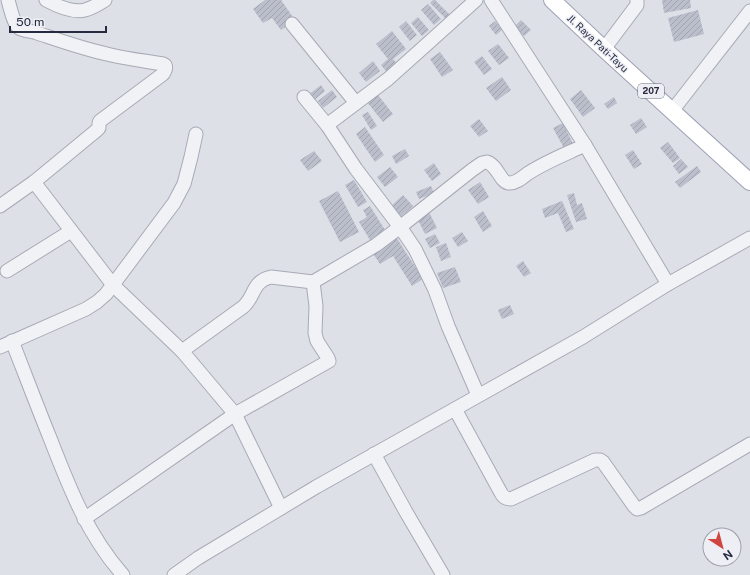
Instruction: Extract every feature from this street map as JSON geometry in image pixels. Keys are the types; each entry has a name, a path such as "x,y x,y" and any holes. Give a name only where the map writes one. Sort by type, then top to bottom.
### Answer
{"main road":[{"name":"Jl. Raya Pati-Tayu","path":"560,3 604,49 750,182"}],"street":[{"path":"0,206 34,182 97,130 99,128 100,121 163,74 166,70 165,65 110,55 32,31 23,30 17,26 8,0"},
{"path":"46,0 62,7 77,11 92,8 105,0"},
{"path":"327,125 388,79 476,0"},
{"path":"491,0 585,144 668,284"},
{"path":"604,49 637,5 637,0"},
{"path":"672,111 750,11"},
{"path":"292,24 356,103"},
{"path":"304,96 327,125 356,169 415,249 435,290 448,326 478,395"},
{"path":"0,347 86,309 106,294 174,204 184,184 196,134"},
{"path":"182,351 243,307 248,302 258,283 266,277 314,282 376,245 482,163 487,162 492,164 506,182 510,183 585,144"},
{"path":"34,182 113,285 182,351 235,414 281,508"},
{"path":"7,271 71,231"},
{"path":"174,575 198,558 281,508 455,408 583,337 668,284 750,238"},
{"path":"84,519 235,414 329,361 317,341 315,334 316,306 314,282"},
{"path":"12,341 68,485 84,519 123,575"},
{"path":"455,408 503,497 507,499 510,499 595,460 600,460 603,462 634,506 641,508 750,444"},
{"path":"374,454 443,575"}],"building":[{"path":"265,0 281,0 295,20 281,30 272,18 263,23 253,9"},
{"path":"435,0 450,15 446,19 430,3"},
{"path":"662,0 690,0 691,8 664,13"},
{"path":"428,4 441,19 434,25 421,10"},
{"path":"698,10 704,34 674,42 668,18"},
{"path":"418,17 429,30 422,36 411,23"},
{"path":"521,20 531,30 524,36 515,26"},
{"path":"406,21 417,35 410,41 399,27"},
{"path":"495,21 502,30 496,35 489,26"},
{"path":"392,31 406,49 393,59 397,64 387,72 381,65 388,59 376,44"},
{"path":"498,44 509,58 499,65 488,51"},
{"path":"440,52 453,70 442,77 430,59"},
{"path":"482,56 492,69 484,75 474,62"},
{"path":"373,61 380,71 366,82 359,73"},
{"path":"502,77 511,90 496,101 486,88"},
{"path":"321,85 325,91 313,101 308,95"},
{"path":"332,90 337,97 323,108 318,101"},
{"path":"581,90 595,108 583,117 570,99"},
{"path":"378,95 393,114 383,122 367,102"},
{"path":"614,97 617,103 608,109 604,104"},
{"path":"368,112 377,126 371,130 362,115"},
{"path":"641,118 647,127 636,134 630,125"},
{"path":"479,119 488,131 479,137 470,126"},
{"path":"563,123 574,146 565,150 553,128"},
{"path":"365,127 384,155 375,162 356,134"},
{"path":"668,142 680,158 673,163 660,148"},
{"path":"405,149 409,156 396,164 392,156"},
{"path":"633,150 642,164 634,169 625,155"},
{"path":"314,151 322,161 308,171 300,160"},
{"path":"681,159 688,167 679,174 673,166"},
{"path":"434,163 441,174 432,181 424,170"},
{"path":"697,166 701,172 680,188 675,182"},
{"path":"390,167 398,177 385,187 377,177"},
{"path":"354,180 367,202 358,207 345,185"},
{"path":"480,182 489,197 478,204 468,190"},
{"path":"431,186 434,193 419,199 416,192"},
{"path":"338,191 359,232 340,242 319,201"},
{"path":"574,193 577,205 582,203 587,219 576,222 567,195"},
{"path":"403,195 413,206 399,218 389,208"},
{"path":"562,201 574,229 566,232 558,213 545,218 542,209"},
{"path":"370,206 385,230 370,240 359,222 367,217 363,210"},
{"path":"483,211 492,226 483,232 474,217"},
{"path":"429,212 437,228 425,234 417,218"},
{"path":"462,232 468,241 458,247 452,238"},
{"path":"435,234 440,243 430,248 425,239"},
{"path":"396,237 423,279 412,286 393,256 380,264 372,252"},
{"path":"446,243 451,257 441,261 436,247"},
{"path":"523,261 531,273 524,277 516,266"},
{"path":"455,267 461,282 443,288 437,273"},
{"path":"510,305 514,314 502,319 498,310"}]}
